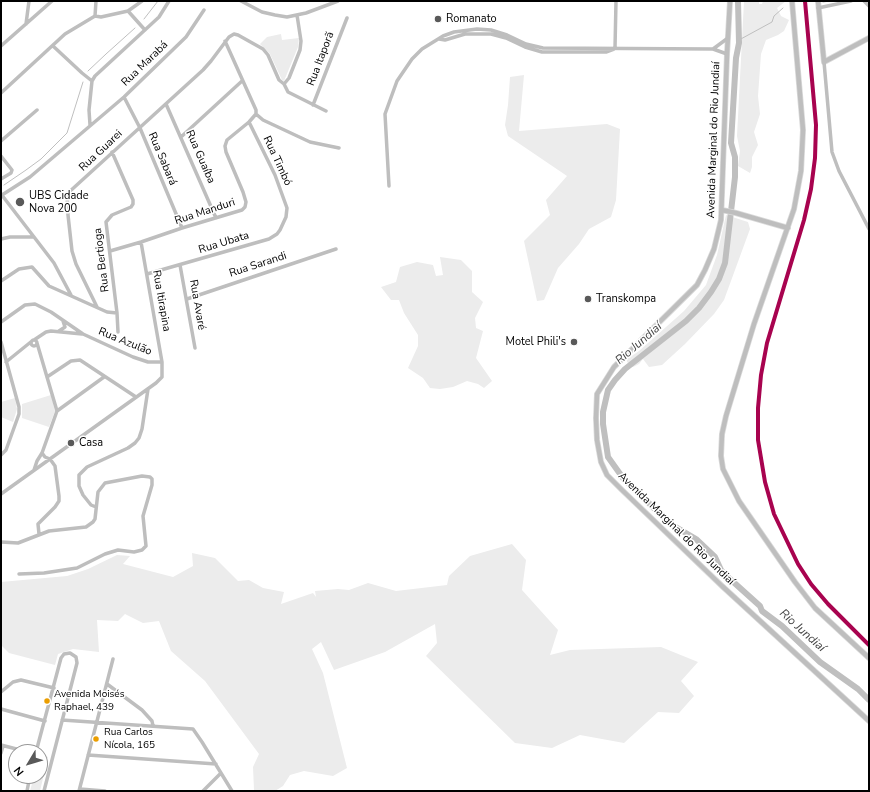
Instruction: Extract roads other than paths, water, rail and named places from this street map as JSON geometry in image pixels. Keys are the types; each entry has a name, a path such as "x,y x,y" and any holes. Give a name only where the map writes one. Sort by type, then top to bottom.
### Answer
{"main road":[{"name":"Avenida Marginal do Rio Jundiaí","path":"730,1 727,54 724,210 714,249 697,285 614,368 597,394 597,440 601,462 608,475 622,490 744,607 869,721"},
{"path":"792,1 803,130 801,171 794,210 754,324 726,416 721,446 723,469 738,501 807,598 815,608 869,658"},
{"path":"818,5 824,62 869,38"},
{"path":"724,210 788,228"}],"street":[{"path":"26,24 29,1"},
{"path":"1,46 52,1"},
{"path":"95,16 96,1"},
{"path":"1,93 65,34 95,16 128,11 142,1"},
{"path":"90,125 92,81 95,76 159,17 169,1"},
{"path":"241,1 262,12 287,17 306,13 338,1"},
{"path":"615,48 616,1"},
{"path":"818,5 851,1"},
{"path":"864,1 869,6"},
{"name":"Rua Marabá","path":"2,194 30,177 124,97 186,37 204,10"},
{"path":"128,11 145,30"},
{"path":"297,15 301,41 300,50 289,78 284,84 292,96 326,111"},
{"name":"Rua Itaporã","path":"313,105 347,18"},
{"path":"389,186 386,114 397,81 412,59 422,49 438,39 454,32 477,29 491,30 507,35 526,44 543,48 713,49 727,54"},
{"name":"Rua Guarei","path":"97,307 76,264 72,251 67,199 70,190 203,70 212,61 225,41 234,34 262,49 268,55 279,80 284,84"},
{"path":"713,49 728,38"},
{"path":"225,41 256,110 256,114 274,126 310,142 339,148"},
{"path":"53,46 92,81"},
{"path":"824,62 832,152 839,171 869,229"},
{"path":"181,137 242,81"},
{"name":"Rua Sabará","path":"124,97 140,128 182,228"},
{"name":"Rua Guaíba","path":"166,104 216,218"},
{"path":"1,141 37,110"},
{"name":"Rua Manduri","path":"110,251 182,228 236,213 245,207 246,202 243,192 226,152 225,146 227,140 249,122 256,114"},
{"name":"Rua Timbó","path":"249,122 275,175 287,208"},
{"name":"Rua Bertioga","path":"112,152 133,200 131,207 112,215 106,222 118,332"},
{"path":"1,156 12,170 11,173 1,179"},
{"path":"2,194 54,263 71,295"},
{"name":"Rua Ubata","path":"147,274 273,237 284,223 287,208"},
{"path":"1,239 10,237 34,237"},
{"name":"Rua Itirapina","path":"141,242 162,362"},
{"name":"Rua Sarandi","path":"187,299 336,249"},
{"name":"Rua Avaré","path":"180,265 196,348"},
{"path":"1,281 19,269 32,267 49,286 107,312 117,313"},
{"path":"1,322 30,303 40,306 83,334"},
{"path":"58,331 65,327 62,320"},
{"path":"40,353 31,343 46,332 58,331 83,334"},
{"name":"Rua Azulão","path":"83,334 133,357 148,362 162,362"},
{"path":"6,362 20,350 35,341"},
{"path":"35,341 57,411"},
{"path":"1,342 19,407 19,414 6,450 1,455"},
{"path":"20,350 33,346"},
{"path":"47,377 71,361 76,360 85,363 136,397"},
{"path":"1,493 6,491 148,389 162,377 162,362"},
{"path":"33,471 42,453 57,411 104,377"},
{"path":"96,508 91,505 83,495 79,486 79,474 87,467 128,448 135,443 139,438 142,429 148,389"},
{"path":"39,534 38,524 59,501 56,470 50,459 45,457 42,453"},
{"path":"1,542 18,543 49,531 86,526 95,519 98,492 105,483 142,476 153,480 143,516 146,541 145,548 138,552 118,550 105,554 77,568 44,573 19,574"},
{"path":"38,744 62,656 66,653 75,656 77,658 77,663 44,791"},
{"path":"105,791 80,790 113,659"},
{"path":"1,692 13,682 20,680 54,688"},
{"path":"107,684 142,710 152,721 153,726"},
{"path":"1,709 45,721"},
{"path":"62,720 190,728 194,730 231,791"},
{"path":"1,753 2,746"},
{"path":"88,755 216,764"},
{"path":"203,791 221,773"}],"waterway":[{"path":"144,19 158,1"},
{"name":"Rio Jundiaí","path":"738,1 739,43 736,58 731,143 735,157 735,177 725,263 719,279 699,308 686,321 625,369 608,390 603,412 603,424 608,457 623,478 658,512 674,526 696,539 715,557 721,570 760,606 762,611 782,626 820,662 858,689 869,700"},
{"path":"823,2 830,1"},
{"path":"739,40 772,22 774,16 783,8"},
{"path":"88,71 135,28"},
{"path":"4,185 41,159 67,133 83,82"}],"place":[{"name":"Romanato","path":"438,19"},
{"name":"UBS Cidade Nova 200","path":"20,202"},
{"name":"Transkompa","path":"588,299"},
{"name":"Motel Phili's","path":"574,342"},
{"name":"Casa","path":"71,443"},
{"name":"Avenida Moisés Raphael, 439","path":"47,701"},
{"name":"Rua Carlos Nícola, 165","path":"96,739"}]}
